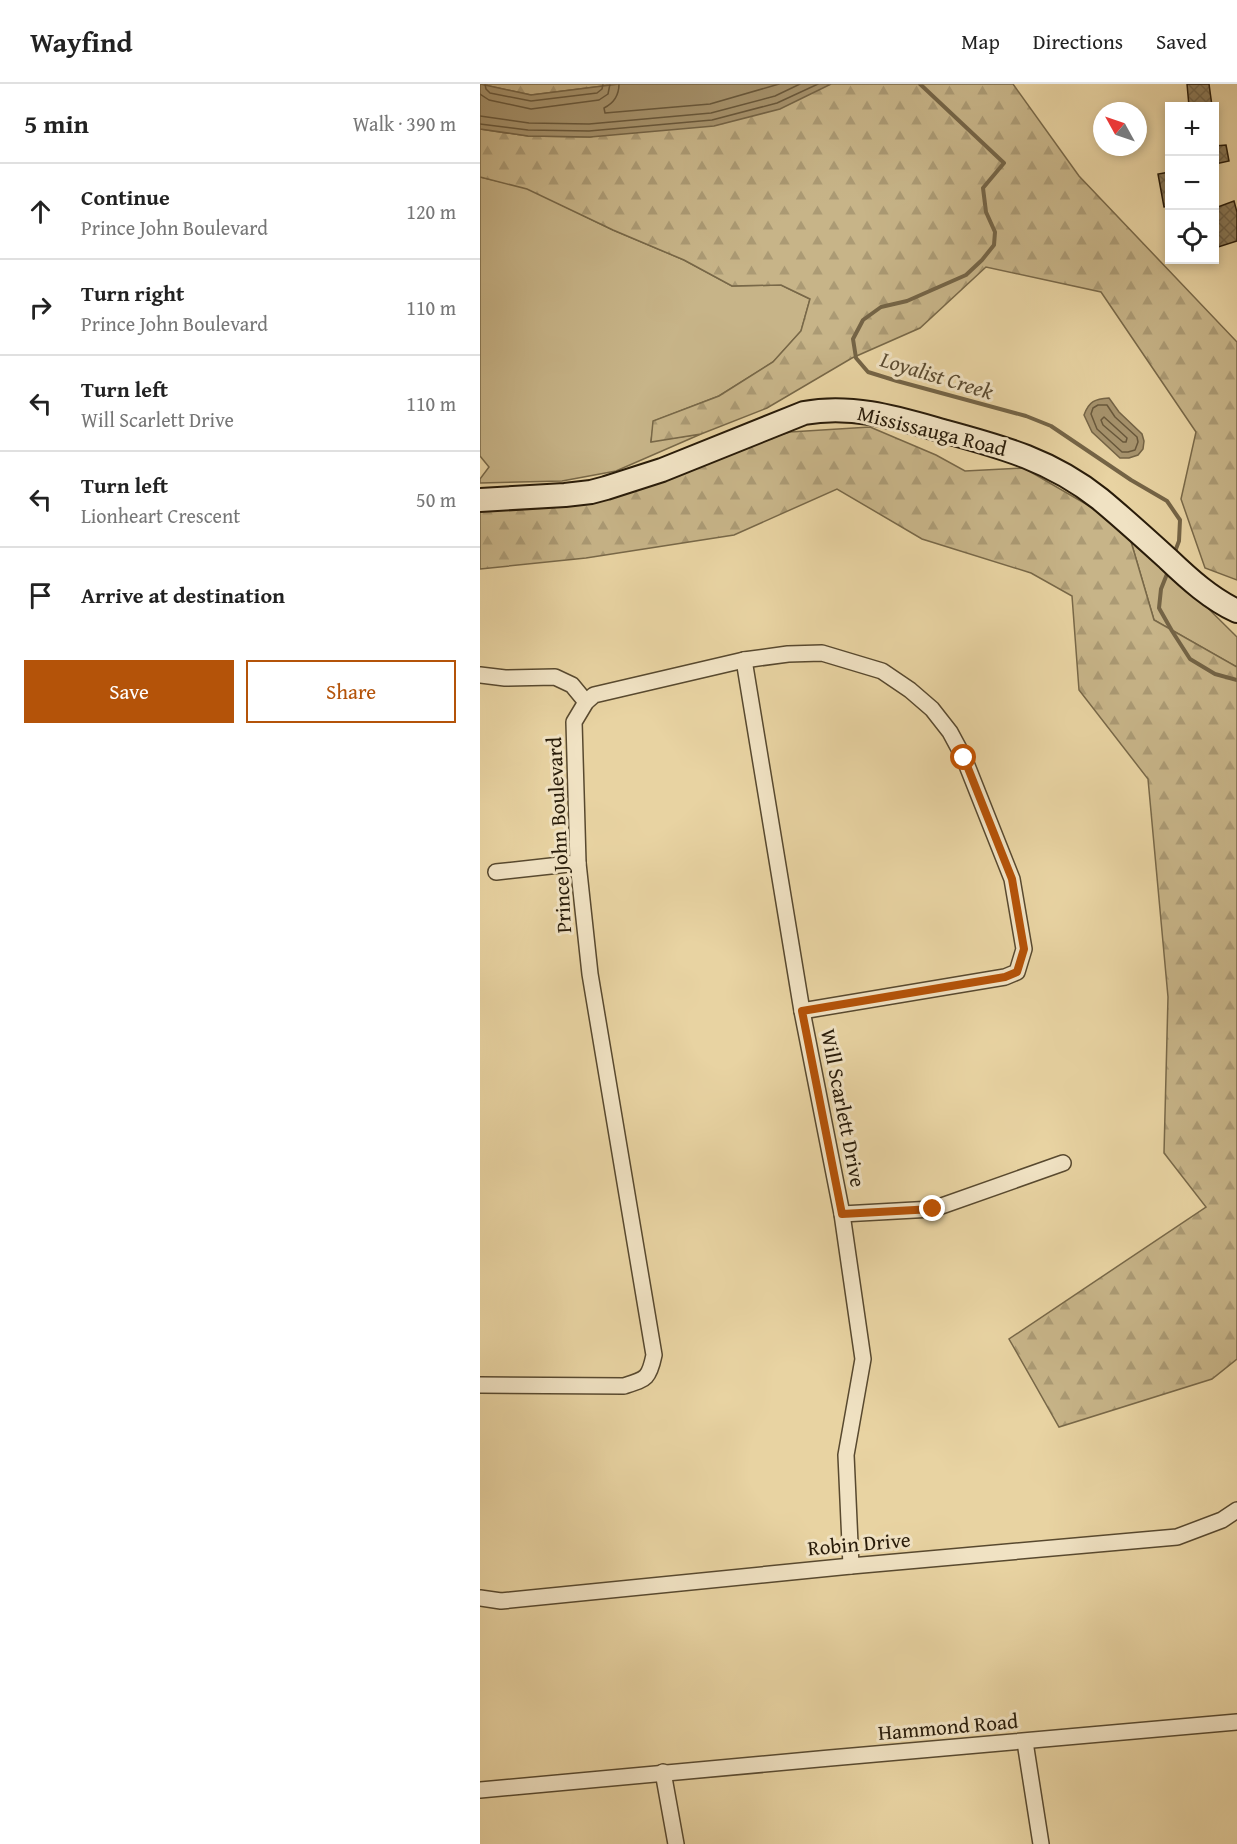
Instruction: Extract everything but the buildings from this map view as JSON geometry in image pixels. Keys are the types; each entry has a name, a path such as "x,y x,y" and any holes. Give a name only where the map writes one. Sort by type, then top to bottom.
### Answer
{"main road":[{"name":"Mississauga Road","path":"480,500 591,492 634,480 804,413 826,410 863,411 1006,449 1031,458 1076,482 1099,499 1198,586 1237,611"}],"street":[{"path":"480,675 506,678 555,677 572,685 586,702 594,695 744,660 788,654 822,653 882,671 910,690 932,709 950,732 964,758 1012,879 1024,949 1017,972 1005,977 802,1011"},
{"name":"Will Scarlett Drive","path":"744,660 802,1011 842,1214 863,1359 846,1455 852,1566"},
{"name":"Prince John Boulevard","path":"480,1386 624,1386 643,1380 651,1371 654,1355 590,975 578,863 574,722 586,702"},
{"path":"496,872 578,863"},
{"path":"842,1214 933,1209 1063,1163"},
{"name":"Robin Drive","path":"480,1598 501,1600 1176,1537 1222,1520 1237,1510"},
{"name":"Hammond Road","path":"480,1790 1237,1722"},
{"path":"1025,1742 1041,1844"},
{"path":"663,1772 676,1844"}],"green space":[{"path":"480,84 619,84 531,95"},
{"path":"831,84 1013,84 1079,176 1237,342 1237,580 1205,568 1181,499 1196,432 1101,292 986,267 920,328 852,358 767,408 701,434 651,442 653,421 719,396 773,362 801,331 810,299 781,285 732,286 684,260 613,230 527,189 480,177 480,129 528,136 590,137"},
{"path":"480,177 527,188 613,230 684,260 732,286 781,285 810,299 801,331 773,362 719,396 654,421 651,441 701,434 616,471 562,481 480,483 480,479 489,467 480,456"},
{"path":"870,427 936,455 965,471 1024,468 1127,528 1154,620 1237,667 1237,1359 1212,1379 1059,1427 1009,1339 1206,1207 1164,1153 1168,997 1148,779 1079,690 1072,596 1031,573 922,539 837,489 734,535 586,558 480,569 480,508 719,453 790,432"},
{"path":"1127,528 1237,637 1237,667 1154,620"}],"water":[{"path":"480,84 531,95 619,84 831,84 780,109 714,126 590,137 528,136 480,129"},
{"path":"1109,398 1119,412 1142,434 1143,449 1138,455 1120,458 1092,432 1084,415 1086,410 1093,402"}],"waterway":[{"name":"Loyalist Creek","path":"920,84 1004,163 983,188 986,212 995,232 994,245 966,275 907,301 881,307 863,320 853,339 856,358 868,372 1026,416 1051,426 1131,480 1167,501 1180,520 1179,541 1174,554"},
{"name":"Loyalist Creek","path":"1169,569 1161,589 1159,608 1172,631 1190,659 1215,674 1237,680"}],"route":[{"path":"933,1209 842,1214 802,1011 1005,977 1017,972 1024,949 1012,879 964,758"}]}
